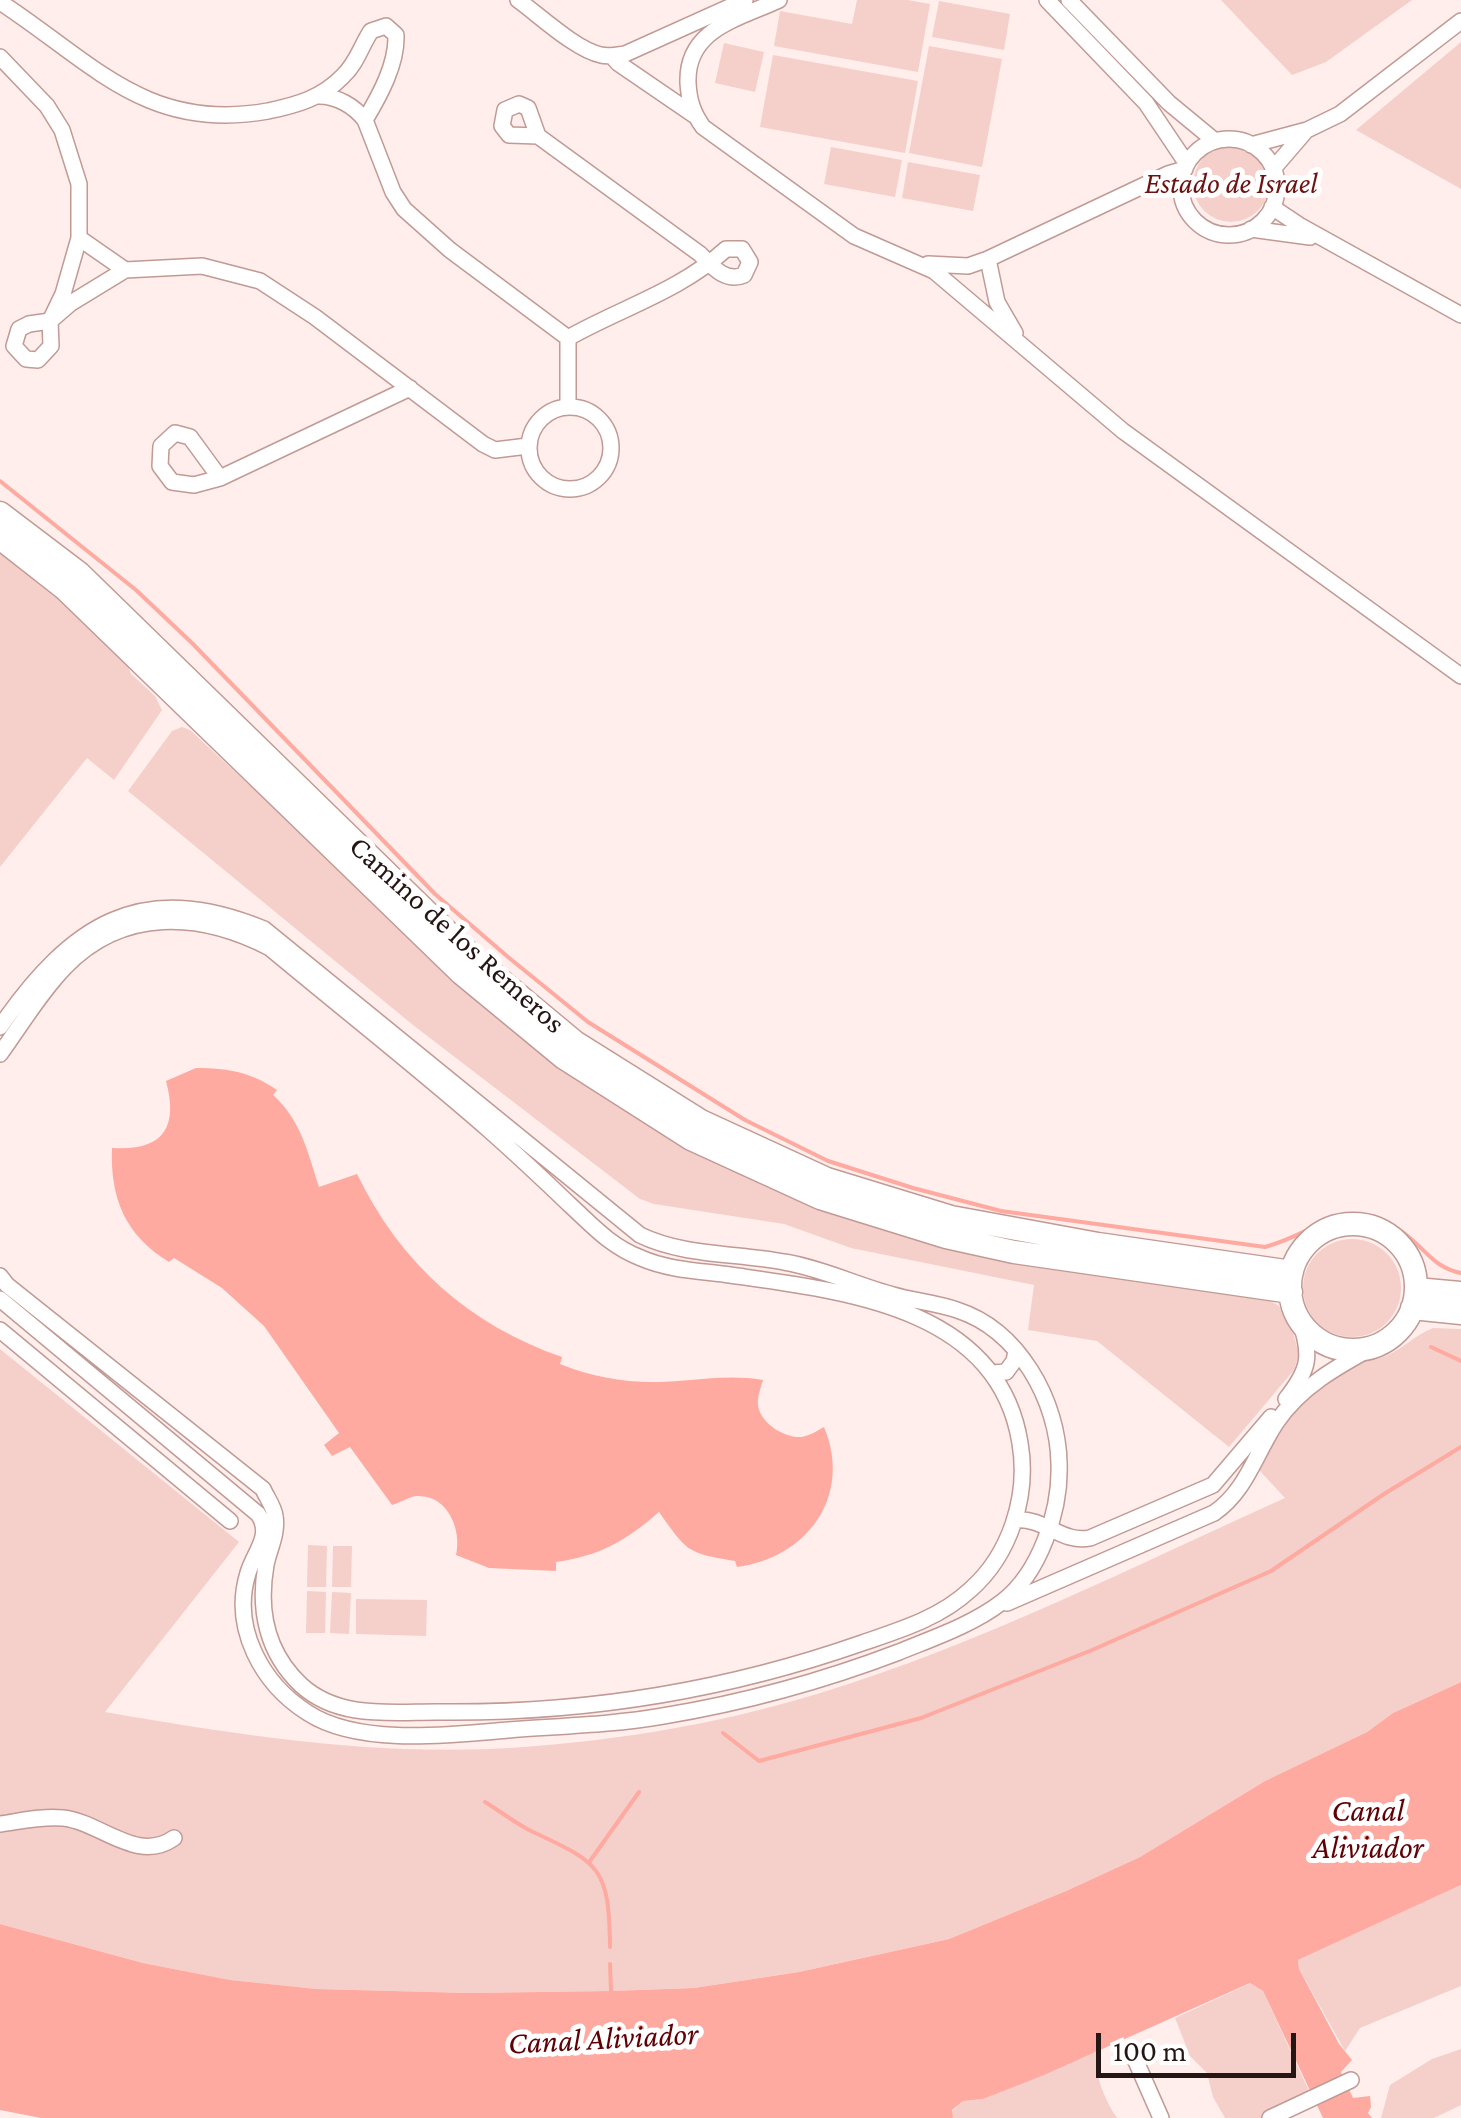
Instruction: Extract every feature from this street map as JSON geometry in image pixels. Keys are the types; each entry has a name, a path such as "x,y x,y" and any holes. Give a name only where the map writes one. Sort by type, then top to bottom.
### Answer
{"main road":[{"name":"Camino de los Remeros","path":"0,514 79,574 461,946 516,994 575,1042 701,1121 827,1179 951,1218 1291,1282"},
{"name":"Camino de los Remeros","path":"0,538 65,588 475,986 564,1058 692,1139 820,1198 946,1237 1034,1255 1291,1282"},
{"path":"1356,1224 1389,1235 1402,1246 1410,1261 1414,1298 1403,1326 1375,1346 1341,1350 1311,1334 1300,1321 1291,1282 1309,1242 1339,1226 1356,1224"},
{"path":"1414,1298 1461,1293"},
{"path":"1414,1298 1461,1313"}],"street":[{"path":"518,0 586,49 612,56 626,54 745,0"},
{"path":"694,115 688,76 696,45 709,32 779,0"},
{"path":"1047,0 1215,141"},
{"path":"1069,0 1090,34 1146,102 1186,166"},
{"path":"1,5 129,92 172,110 238,116 331,96 365,120 404,209 450,250 568,338"},
{"path":"1251,145 1307,130 1340,114 1461,21"},
{"path":"320,96 347,72 371,31 392,28 397,40 395,54 365,120"},
{"path":"612,56 854,236 943,278 1122,430 1461,676"},
{"path":"0,57 47,106 62,130 79,184 79,238 63,294 50,321 71,303 125,270 202,266 260,280 495,450 528,446"},
{"path":"1274,169 1307,130"},
{"path":"538,136 710,264 689,279 568,338"},
{"path":"1230,139 1251,145 1274,169 1277,186 1272,207 1259,224 1230,235 1200,226 1183,200 1181,184 1186,166 1201,148 1215,141 1230,139"},
{"path":"918,264 954,267 988,258 1186,166"},
{"path":"1272,207 1461,315"},
{"path":"1251,229 1278,230 1333,243"},
{"path":"79,238 125,270"},
{"path":"988,258 997,302 1029,352"},
{"path":"568,338 568,407"},
{"path":"220,478 410,388"},
{"path":"568,407 592,413 608,432 610,456 598,478 577,489 552,486 534,470 528,446 536,424 556,409 568,407"},
{"path":"0,1026 50,962 84,935 112,921 162,906 235,917 278,938 640,1235 680,1248 787,1262 896,1296 960,1310 1016,1351 1050,1405 1060,1462 1051,1528 1023,1591"},
{"path":"0,1054 62,970 99,939 129,927 167,920 226,928 270,948 487,1128 610,1243 646,1261 785,1284 899,1309 951,1333 990,1373 1005,1396 1020,1444 1022,1478 1016,1520 1005,1546 970,1591 924,1621 795,1666 630,1701 509,1713 355,1712 314,1695 297,1682 270,1642 261,1604 276,1513 262,1489 0,1276"},
{"path":"0,1299 258,1514 265,1524 264,1538 246,1577 243,1612 248,1640 263,1670 279,1690 303,1710 340,1728 412,1734 460,1734 665,1716 767,1694 866,1664 948,1632 1023,1591 1214,1514 1230,1503 1277,1422 1296,1398 1336,1367 1375,1346"},
{"path":"1016,1520 1035,1520 1070,1537 1090,1538 1212,1484 1300,1381 1307,1364 1308,1345 1300,1321"},
{"path":"0,1330 230,1521"},
{"path":"990,1373 1006,1372 1016,1351"},
{"path":"1005,1396 1009,1382 1017,1377 1036,1380"},
{"path":"993,1563 1004,1583 1023,1591"},
{"path":"0,1824 66,1818 139,1846 162,1847 174,1838"},
{"path":"1131,2050 1161,2118"},
{"path":"1270,2118 1351,2080"}],"green space":[{"path":"857,0 930,4 918,72 774,46 780,11 852,24"},
{"path":"1221,0 1412,0 1326,62 1292,75"},
{"path":"939,1 1010,14 1004,50 932,37"},
{"path":"1461,42 1461,189 1356,130"},
{"path":"724,43 764,52 755,92 715,83"},
{"path":"929,46 1002,59 982,167 909,153"},
{"path":"773,55 918,81 905,153 760,127"},
{"name":"Estado de Israel","path":"1231,146 1258,157 1269,184 1258,211 1231,222 1204,211 1193,184 1204,157"},
{"path":"831,147 902,160 895,197 824,184"},
{"path":"908,162 980,175 973,211 902,198"},
{"path":"0,548 49,586 124,657 131,674 155,696 162,710 114,780 87,758 0,867"},
{"path":"182,727 190,730 520,1036 614,1104 703,1154 779,1190 1269,1300 1279,1306 1293,1332 1299,1354 1294,1370 1229,1447 1097,1341 1028,1330 1034,1285 851,1248 784,1224 640,1199 413,1025 128,791 172,731"},
{"path":"1352,1239 1371,1243 1387,1253 1397,1269 1401,1288 1397,1307 1387,1323 1371,1333 1352,1337 1333,1333 1317,1323 1307,1307 1303,1288 1307,1269 1317,1253 1333,1243"},
{"path":"1433,1328 1461,1329 1461,1682 1265,1781 1140,1857 1066,1891 949,1939 799,1972 694,1988 611,1991 317,1989 229,1980 143,1963 0,1924 0,1349 239,1542 105,1712 296,1741 440,1750 571,1743 737,1715 877,1674 995,1629 1285,1498 1259,1470 1304,1401 1342,1369 1386,1356"},
{"path":"308,1545 327,1546 326,1587 307,1587"},
{"path":"333,1546 352,1546 351,1587 332,1587"},
{"path":"307,1591 326,1592 325,1633 306,1633"},
{"path":"332,1592 351,1593 349,1634 330,1633"},
{"path":"356,1599 427,1600 426,1636 356,1634"},
{"path":"1461,1885 1461,1986 1360,2028 1345,2051 1299,1969 1298,1960"},
{"path":"1251,1983 1263,1991 1309,2091 1262,2113 1263,2118 1225,2118 1213,2097 1207,2073 1190,2056 1175,2018"},
{"path":"1461,2049 1461,2105 1434,2118 1381,2118 1390,2085 1432,2059"},
{"path":"1096,2052 1101,2087 1117,2118 953,2118 952,2111 963,2101 983,2099"}],"water":[{"path":"196,1068 239,1072 277,1090 273,1095 297,1126 319,1187 357,1174 394,1236 441,1287 497,1327 562,1357 560,1364 597,1376 635,1381 763,1380 758,1405 763,1418 774,1428 801,1437 824,1427 832,1477 828,1499 818,1520 784,1551 737,1567 735,1561 689,1548 659,1512 612,1545 556,1562 556,1571 489,1568 456,1555 457,1535 444,1507 427,1497 416,1496 392,1505 350,1447 332,1456 324,1445 339,1433 264,1326 222,1288 174,1258 169,1262 154,1251 123,1214 114,1183 112,1148 143,1146 163,1134 170,1112 166,1081"},
{"name":"Canal Aliviador","path":"1461,1682 1461,1885 1298,1960 1299,1969 1339,2044 1352,2060 1342,2075 1353,2098 1370,2096 1368,2113 1372,2118 1323,2118 1263,1991 1250,1983 1044,2075 983,2099 963,2101 952,2110 953,2118 41,2118 0,2110 0,1924 143,1963 230,1980 317,1989 611,1991 694,1988 799,1972 949,1939 1066,1891 1140,1857 1265,1781"}],"waterway":[{"path":"0,481 136,590 435,894 508,957 588,1022 745,1120 828,1161 1001,1211 1265,1247 1336,1218 1370,1216 1389,1223 1439,1264 1461,1273"},
{"path":"1431,1347 1461,1361"},
{"path":"723,1733 759,1761 921,1718 1092,1650 1271,1571 1461,1447"},
{"path":"590,1861 639,1792"},
{"path":"485,1802 525,1828 572,1851 596,1871 607,1900 610,1947"},
{"path":"610,1964 611,1991"}]}
